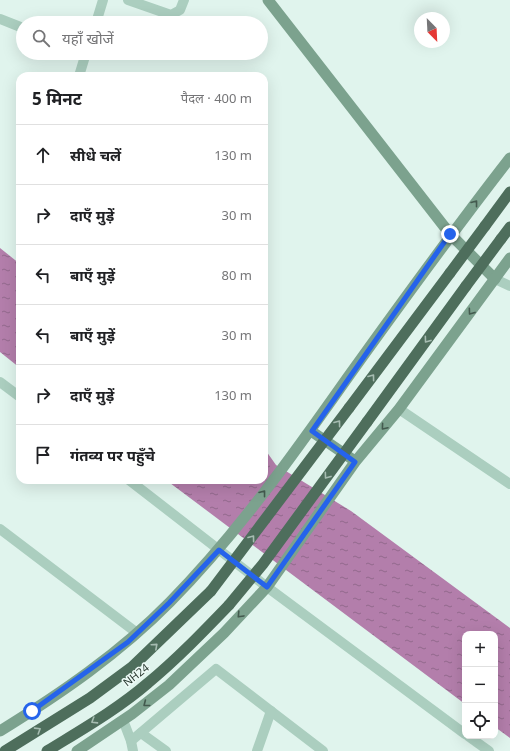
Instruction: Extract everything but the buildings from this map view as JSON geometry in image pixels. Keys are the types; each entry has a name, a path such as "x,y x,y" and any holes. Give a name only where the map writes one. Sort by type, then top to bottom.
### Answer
{"highway":[{"path":"5,751 90,698 132,667 211,591 510,192"},
{"name":"NH24","path":"47,751 101,717 147,684 186,650 229,605 263,564 510,227"}],"main road":[{"path":"268,0 450,234 495,279"},
{"path":"0,731 77,680 137,633 169,603 219,550 312,431 450,234 510,158"},
{"path":"77,751 123,720 186,670 267,587 355,462 399,409 510,258"},
{"path":"312,431 355,462"}],"street":[{"path":"98,16 103,0"},
{"path":"128,0 171,15 180,10 184,0"},
{"path":"0,19 16,25"},
{"path":"83,72 85,60"},
{"path":"495,279 510,286"},
{"path":"0,382 16,394"},
{"path":"399,409 510,484"},
{"path":"134,484 267,587 462,732"},
{"path":"0,529 137,633"},
{"path":"132,746 141,733 216,669 320,750"},
{"path":"257,751 271,711"},
{"path":"123,720 132,746"},
{"path":"141,733 166,751"},
{"path":"472,739 489,751"}],"water":[{"path":"0,248 16,261 16,365 0,352"},
{"path":"268,454 276,465 351,511 510,628 510,738 498,729 498,631 462,631 462,702 171,484 268,484"}],"route":[{"path":"32,711 83,676 128,642 169,603 219,550 267,587 355,462 312,431 325,410 450,234"}]}
